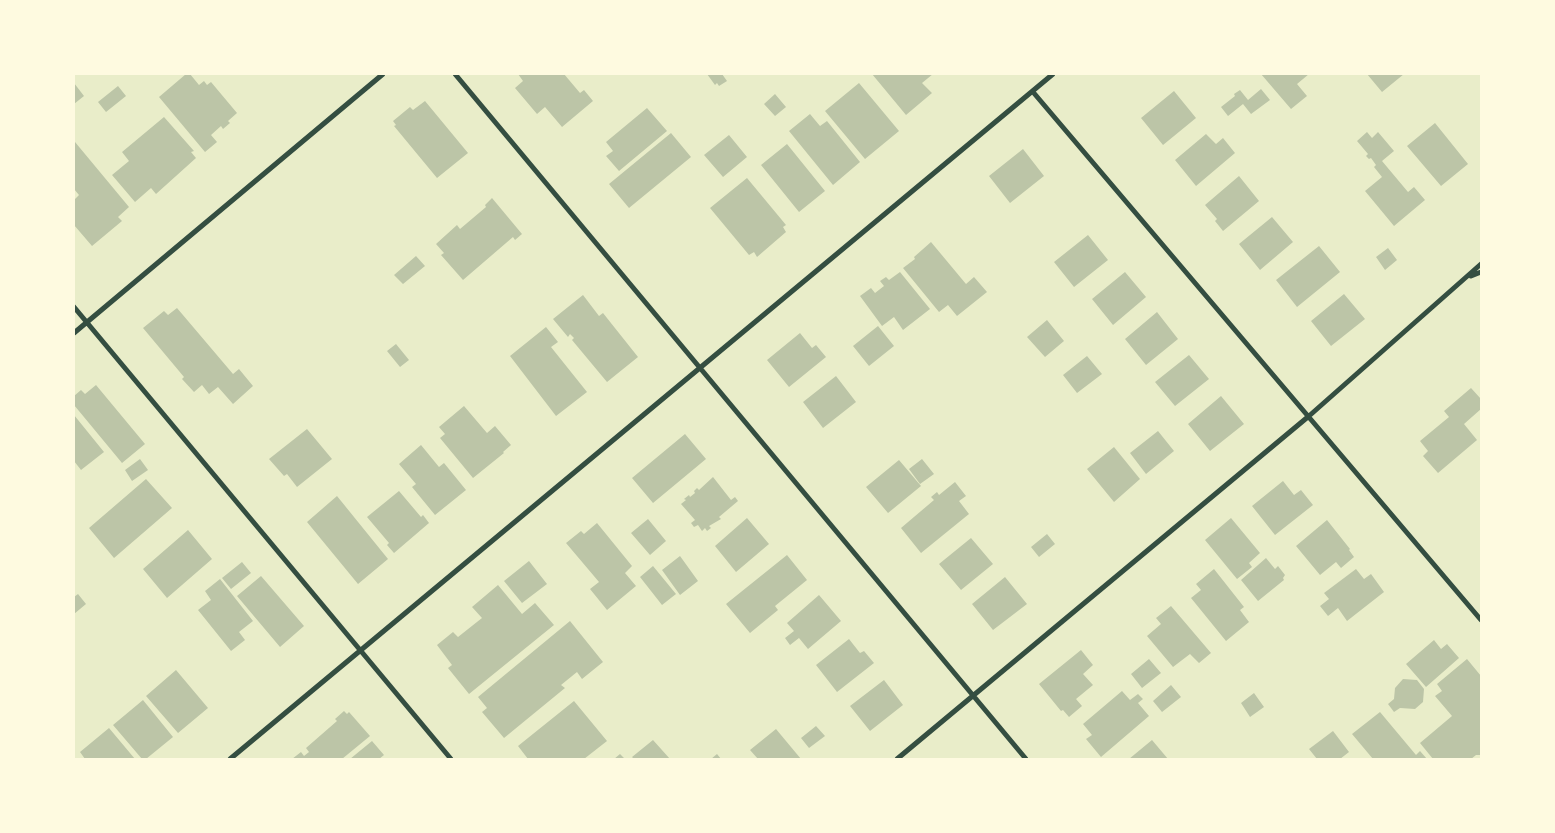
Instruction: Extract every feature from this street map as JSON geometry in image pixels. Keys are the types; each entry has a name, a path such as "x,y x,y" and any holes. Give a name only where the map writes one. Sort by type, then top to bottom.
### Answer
{"street":[{"path":"74,333 384,74"},
{"path":"455,74 1026,759"},
{"path":"230,759 1053,74"},
{"path":"1033,92 1481,620"},
{"path":"897,759 1309,416 1468,278 1481,264"},
{"path":"1468,278 1481,272"},
{"path":"74,307 451,759"}],"building":[{"path":"186,74 190,74 199,85 204,81 207,85 211,82 237,113 228,121 230,123 223,129 221,126 211,135 217,142 205,152 159,97"},
{"path":"518,74 564,74 580,93 584,90 593,101 562,127 545,107 537,114 515,88 523,81"},
{"path":"707,74 722,74 727,81 719,86 717,83 715,85"},
{"path":"872,74 933,74 922,83 932,93 906,115"},
{"path":"1261,74 1309,74 1297,84 1307,96 1291,109"},
{"path":"1367,74 1404,74 1382,92"},
{"path":"74,83 84,96 74,104"},
{"path":"859,83 899,131 865,159 825,111"},
{"path":"118,86 126,96 106,112 98,102"},
{"path":"1261,89 1270,100 1251,114 1243,104 1228,116 1221,107 1240,90 1248,100"},
{"path":"1174,91 1196,118 1163,145 1141,118"},
{"path":"775,94 786,107 775,116 764,104"},
{"path":"425,101 468,153 437,178 394,126 396,125 393,121 410,107 413,110"},
{"path":"647,108 667,131 619,171 606,156 613,151 606,142"},
{"path":"810,114 820,126 827,121 860,162 833,185 789,131"},
{"path":"164,117 194,151 191,152 196,158 156,194 151,188 135,202 112,175 129,161 122,152"},
{"path":"1435,123 1468,164 1441,186 1407,146"},
{"path":"1367,132 1372,138 1378,132 1394,151 1382,161 1408,192 1414,187 1425,200 1394,226 1365,191 1382,177 1374,167 1376,165 1371,158 1369,159 1366,156 1368,154 1357,141"},
{"path":"671,133 691,157 629,208 609,184"},
{"path":"1206,134 1216,144 1223,138 1235,153 1196,186 1175,160"},
{"path":"729,135 747,157 723,177 704,155"},
{"path":"75,142 129,207 118,217 122,221 92,246 74,225 74,200 79,195 74,189"},
{"path":"787,144 825,191 799,212 761,165"},
{"path":"1023,149 1044,176 1010,203 989,176"},
{"path":"1239,176 1259,201 1223,231 1215,221 1217,219 1205,205"},
{"path":"747,178 786,225 783,227 786,232 757,257 754,252 749,255 710,208"},
{"path":"492,198 522,234 515,240 513,237 463,280 441,255 444,253 436,244 457,225 460,229 486,207 485,205"},
{"path":"1272,217 1293,242 1260,270 1239,244"},
{"path":"1088,235 1108,260 1074,287 1054,262"},
{"path":"931,242 966,284 974,277 987,292 957,316 948,305 939,312 903,268 915,259 914,257"},
{"path":"1319,246 1340,272 1297,307 1276,280"},
{"path":"1388,248 1397,260 1385,270 1376,257"},
{"path":"416,256 425,266 403,284 394,275"},
{"path":"900,272 930,309 903,330 894,317 882,326 860,296 871,288 875,293 884,286 880,281 886,277 889,280"},
{"path":"1125,272 1146,297 1113,325 1092,299"},
{"path":"1344,294 1365,319 1331,346 1311,321"},
{"path":"583,295 599,316 603,313 638,357 607,382 572,340 574,338 570,334 568,337 553,319"},
{"path":"177,308 233,374 239,369 253,386 233,404 218,387 209,394 202,385 194,392 182,379 184,377 143,328 164,311 168,315"},
{"path":"1157,312 1178,339 1146,365 1125,339"},
{"path":"1047,320 1064,341 1045,357 1027,337"},
{"path":"878,326 894,346 869,366 853,346"},
{"path":"546,327 558,342 551,347 587,392 556,416 510,356"},
{"path":"800,333 812,348 816,345 826,357 789,387 767,360"},
{"path":"396,344 409,360 400,367 387,351"},
{"path":"1189,355 1209,379 1175,406 1155,382"},
{"path":"1087,356 1102,374 1077,393 1063,375"},
{"path":"836,376 856,402 823,428 803,402"},
{"path":"96,385 145,444 122,463 74,405 74,396 81,390 85,394"},
{"path":"1471,388 1481,399 1481,409 1464,424 1477,440 1438,473 1423,456 1428,451 1420,441 1449,417 1444,411"},
{"path":"1221,396 1244,424 1210,451 1188,424"},
{"path":"464,406 487,433 495,426 511,445 473,478 440,438 445,434 439,427"},
{"path":"74,415 104,452 81,470 74,461"},
{"path":"307,429 332,459 297,487 287,474 284,476 269,459"},
{"path":"1158,431 1174,451 1146,474 1130,453"},
{"path":"685,434 706,459 653,503 632,478"},
{"path":"421,445 439,467 444,463 466,490 435,515 412,487 416,484 399,464"},
{"path":"1114,447 1140,479 1114,502 1087,469"},
{"path":"140,459 148,470 132,481 125,470"},
{"path":"922,459 934,474 920,484 909,469"},
{"path":"899,460 921,486 888,513 866,487"},
{"path":"713,477 731,500 735,497 738,501 719,517 721,519 709,526 711,528 707,531 705,528 702,531 698,525 694,527 691,523 695,520 681,504 689,495 690,497 695,493 694,491 697,488 699,490"},
{"path":"146,479 172,508 114,558 89,528"},
{"path":"1283,481 1294,495 1301,490 1313,505 1275,535 1252,506"},
{"path":"955,482 966,496 959,501 969,514 921,553 901,528 934,500 931,497 937,492 939,495"},
{"path":"399,491 421,517 423,515 429,523 394,553 387,545 389,543 367,517"},
{"path":"337,496 388,559 358,584 307,522"},
{"path":"747,518 769,544 736,572 715,546"},
{"path":"1231,518 1260,553 1249,563 1252,567 1237,579 1205,540"},
{"path":"648,519 666,541 650,555 631,533"},
{"path":"1327,520 1354,557 1341,568 1336,562 1320,575 1296,546"},
{"path":"597,523 632,566 625,573 636,586 607,610 590,589 599,582 566,543 581,531 584,534"},
{"path":"188,530 212,559 167,598 143,569"},
{"path":"1047,534 1055,544 1039,557 1031,547"},
{"path":"971,538 993,564 961,590 939,564"},
{"path":"787,555 807,580 775,606 778,610 750,633 726,604"},
{"path":"680,556 698,581 680,595 662,570"},
{"path":"1266,558 1275,569 1278,566 1285,575 1284,580 1258,601 1241,580"},
{"path":"529,561 547,584 522,603 504,581"},
{"path":"242,562 251,573 231,589 222,578"},
{"path":"653,566 676,594 662,605 640,577"},
{"path":"1214,569 1244,607 1240,610 1249,622 1226,641 1191,598 1201,590 1196,584"},
{"path":"1356,569 1364,579 1371,574 1384,592 1347,621 1338,608 1328,616 1320,606 1329,599 1324,593"},
{"path":"261,576 304,626 280,647 237,596"},
{"path":"1005,577 1027,604 993,630 972,604"},
{"path":"220,579 253,621 239,632 245,640 231,651 198,610 211,600 205,591"},
{"path":"498,585 522,614 535,603 554,625 469,694 448,668 452,665 437,645 453,632 458,637 482,618 472,607"},
{"path":"78,594 86,604 74,614 74,597"},
{"path":"819,595 841,621 808,649 799,638 790,645 785,638 794,631 787,623"},
{"path":"1171,606 1211,653 1199,663 1190,654 1173,667 1147,636 1161,624 1156,618"},
{"path":"570,621 603,662 582,679 577,672 561,685 565,688 504,738 482,712 487,708 478,697"},
{"path":"849,639 860,653 864,651 874,663 837,692 816,665"},
{"path":"1434,640 1441,649 1447,644 1459,658 1426,687 1406,664"},
{"path":"1081,650 1093,665 1083,674 1093,685 1076,699 1082,706 1069,717 1063,710 1061,711 1039,684"},
{"path":"1149,659 1161,673 1142,688 1131,674"},
{"path":"1467,659 1481,676 1481,755 1476,755 1471,759 1433,759 1420,743 1452,716 1435,696 1442,691 1437,684"},
{"path":"176,670 208,708 178,733 146,696"},
{"path":"1403,679 1417,680 1424,689 1423,702 1415,709 1400,708 1394,712 1388,704 1394,699 1395,688"},
{"path":"884,680 903,705 870,731 850,706"},
{"path":"1171,685 1181,697 1162,712 1153,701"},
{"path":"1122,691 1130,700 1138,694 1143,699 1138,703 1149,716 1101,757 1086,739 1092,735 1083,724"},
{"path":"1254,693 1264,707 1250,717 1241,703"},
{"path":"143,700 173,737 146,759 142,759 113,725"},
{"path":"574,701 607,741 584,759 528,759 518,746"},
{"path":"344,711 347,714 349,712 370,736 342,759 292,759 301,752 304,756 309,752 306,748 337,721 335,719"},
{"path":"1380,712 1416,755 1420,751 1427,759 1373,759 1352,734"},
{"path":"816,726 825,736 809,748 801,738"},
{"path":"109,728 135,759 85,759 80,752"},
{"path":"776,729 801,759 758,759 750,750"},
{"path":"1333,731 1349,752 1340,759 1317,759 1309,749"},
{"path":"653,740 670,759 634,759 632,757"},
{"path":"1152,740 1168,759 1129,759"},
{"path":"372,741 384,755 379,759 350,759"},
{"path":"620,754 625,759 614,759"},
{"path":"717,754 721,759 711,759"}]}
